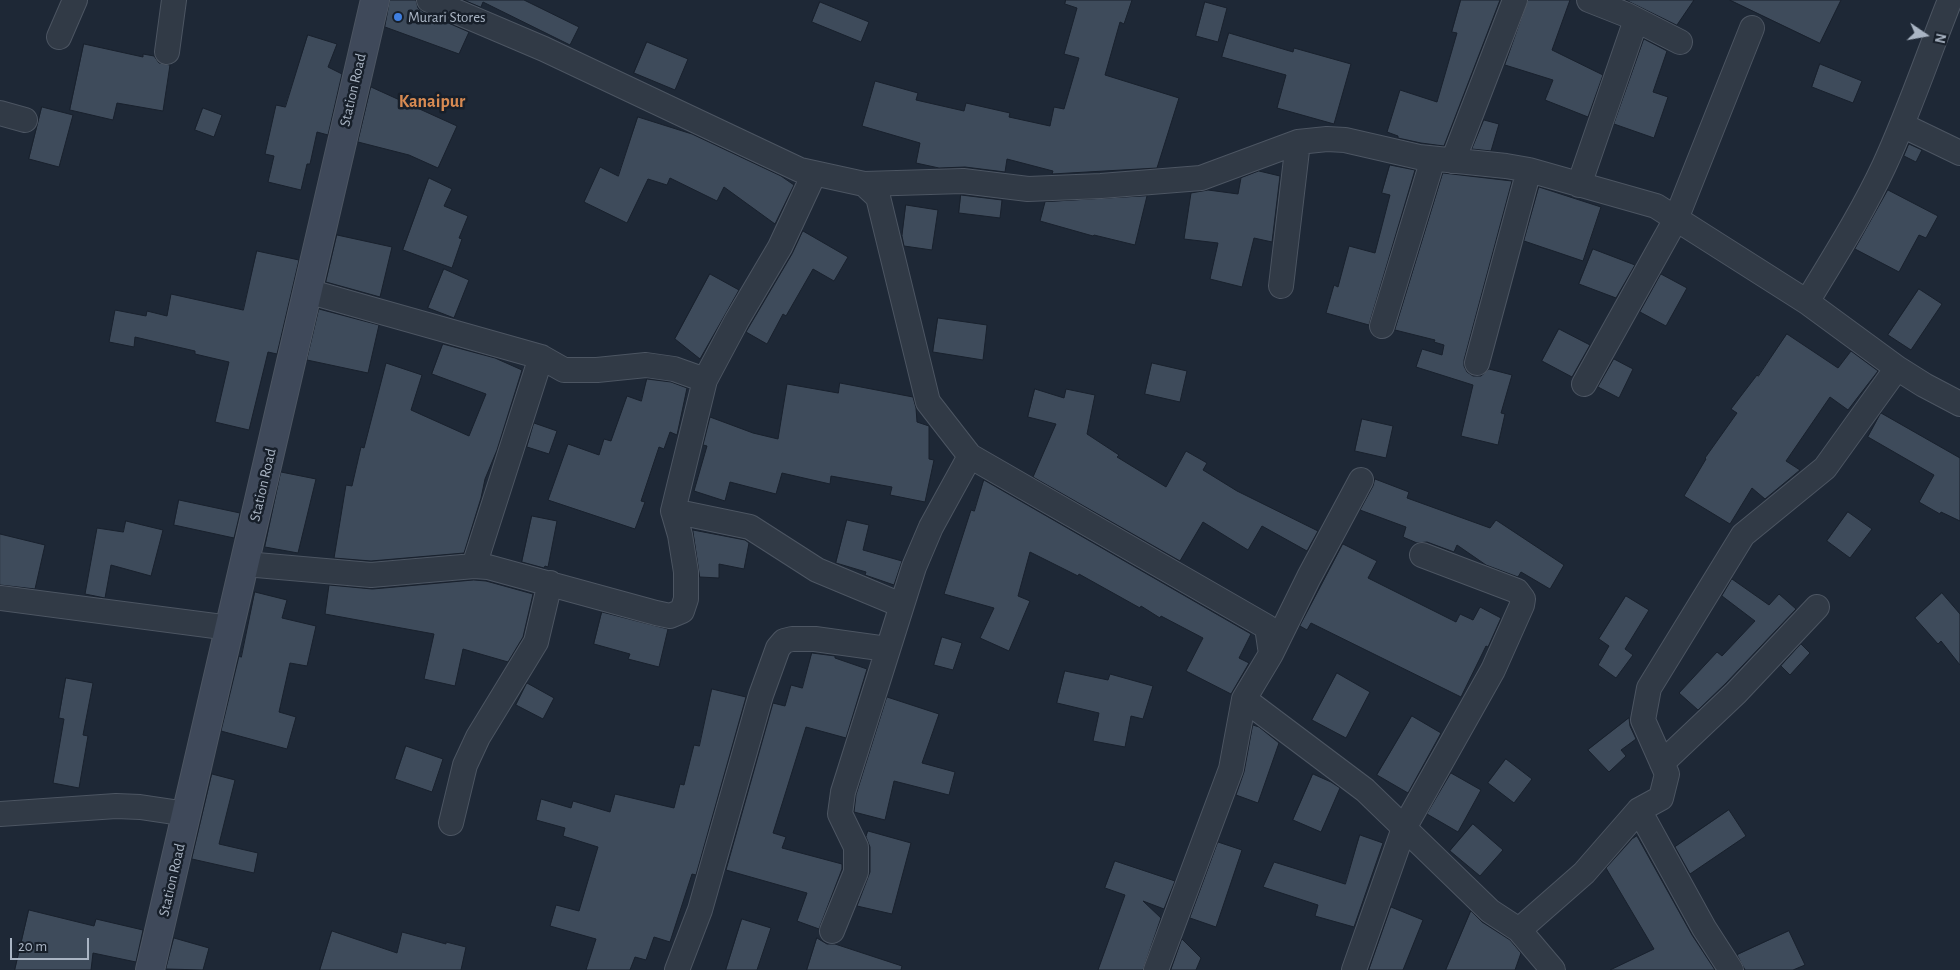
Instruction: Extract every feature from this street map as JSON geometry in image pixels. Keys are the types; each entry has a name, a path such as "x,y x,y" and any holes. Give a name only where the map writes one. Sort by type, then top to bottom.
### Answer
{"main road":[{"name":"Station Road","path":"150,970 188,814 375,0"}],"street":[{"path":"59,37 75,0"},
{"path":"167,52 174,0"},
{"path":"429,0 544,49 800,170 864,184 963,181 1028,189 1101,186 1201,178 1298,142 1326,139 1345,140 1443,160 1529,170 1579,186 1656,206 1807,302 1897,368 1960,404"},
{"path":"1382,326 1443,160 1515,0"},
{"path":"1590,0 1680,42"},
{"path":"1807,302 1853,226 1883,167 1902,125 1950,0"},
{"path":"1579,186 1636,20"},
{"path":"1584,384 1676,219 1752,28"},
{"path":"0,113 24,120"},
{"path":"1902,125 1960,153"},
{"path":"1282,286 1298,142"},
{"path":"1477,363 1529,170"},
{"path":"244,564 371,575 474,566 506,571 656,613 670,616 682,611 686,599 686,572 680,535 673,511 705,380 737,320 780,247 814,174"},
{"path":"864,184 878,197 928,402 970,456 1267,627 1271,654"},
{"path":"307,291 541,358 564,370 597,370 646,365 674,369 705,380"},
{"path":"474,566 541,358"},
{"path":"1519,930 1584,873 1639,810 1661,798 1667,774 1643,720 1649,688 1743,535 1826,468 1897,368"},
{"path":"832,930 856,872 856,847 840,814 843,792 914,567 930,527 970,456"},
{"path":"1156,970 1231,769 1244,699 1271,654 1309,577 1361,480"},
{"path":"673,511 750,527 817,570 901,605"},
{"path":"1354,970 1404,828 1493,670 1523,599 1517,591 1422,555"},
{"path":"451,823 465,765 478,737 536,642 550,583"},
{"path":"0,598 230,628"},
{"path":"1662,762 1736,693 1817,607"},
{"path":"677,970 700,910 761,695 778,648 784,641 815,638 887,649"},
{"path":"1244,699 1365,790 1490,910 1519,930 1553,970"},
{"path":"0,814 116,806 140,807 188,814"},
{"path":"1639,810 1704,928 1731,970"}],"building":[{"path":"390,0 416,0 418,8 423,12 469,32 459,54 385,27"},
{"path":"464,0 524,0 579,27 570,45 483,2 481,7"},
{"path":"1066,0 1132,0 1124,24 1120,22 1105,75 1179,98 1157,168 1052,174 1053,171 1007,159 1005,172 965,167 939,168 916,163 920,143 862,126 875,81 918,93 916,100 964,111 966,103 1010,113 1009,117 1050,126 1054,107 1064,109 1079,58 1064,54 1077,8 1065,4"},
{"path":"1461,0 1500,0 1444,146 1398,138 1398,136 1387,132 1400,90 1437,102 1457,33 1452,32"},
{"path":"1528,0 1570,0 1552,50 1603,75 1588,117 1545,100 1553,80 1505,65"},
{"path":"1626,0 1694,0 1677,25"},
{"path":"1730,0 1841,0 1820,43"},
{"path":"820,2 869,22 861,42 812,22"},
{"path":"1205,2 1227,8 1218,42 1196,36"},
{"path":"1229,33 1293,52 1294,48 1351,64 1334,124 1277,108 1286,75 1222,57"},
{"path":"308,35 337,44 328,67 342,74 328,135 317,132 310,164 307,164 301,190 268,182 274,156 265,154 276,105 285,107"},
{"path":"1644,39 1667,51 1653,92 1668,97 1654,138 1614,124"},
{"path":"647,42 688,59 675,90 634,73"},
{"path":"84,44 143,57 143,54 154,56 159,63 170,65 163,111 117,103 113,120 70,110"},
{"path":"1820,64 1862,81 1853,103 1812,87"},
{"path":"371,87 457,126 438,168 409,155 358,142"},
{"path":"42,107 73,115 59,167 29,159"},
{"path":"203,108 222,115 214,137 195,130"},
{"path":"638,117 692,134 781,176 794,185 775,224 724,187 717,201 670,178 667,185 648,179 627,223 584,202 600,167 618,176"},
{"path":"1484,120 1499,124 1491,151 1472,149"},
{"path":"1909,144 1922,150 1916,162 1904,156"},
{"path":"1390,165 1415,170 1369,325 1326,313 1334,285 1338,287 1349,246 1375,253 1390,195 1382,193"},
{"path":"1259,171 1280,176 1272,242 1254,238 1242,287 1210,279 1218,243 1184,239 1191,193 1208,190 1238,194 1241,178"},
{"path":"1443,173 1512,181 1464,360 1467,372 1473,376 1481,376 1489,369 1512,375 1501,413 1505,414 1498,445 1461,436 1473,385 1416,367 1422,349 1442,355 1444,345 1434,342 1435,340 1395,330"},
{"path":"429,178 452,189 444,206 468,216 459,238 462,239 452,268 403,250"},
{"path":"1539,187 1601,207 1583,261 1524,241"},
{"path":"1888,190 1938,216 1926,238 1919,235 1899,272 1855,249"},
{"path":"961,195 1002,200 1000,218 959,213"},
{"path":"1147,196 1135,245 1093,236 1040,221 1045,202"},
{"path":"906,205 938,210 932,250 904,246 902,236"},
{"path":"803,231 848,257 834,281 813,269 786,316 783,314 767,344 746,332 792,254"},
{"path":"337,235 392,247 380,297 326,282"},
{"path":"1593,249 1635,265 1616,298 1579,284"},
{"path":"257,251 299,260 277,354 268,352 249,430 215,422 229,362 195,354 195,351 135,337 134,347 109,342 115,310 146,316 147,311 167,316 171,294 243,310"},
{"path":"444,269 469,280 454,318 428,308"},
{"path":"710,274 739,290 700,359 675,339"},
{"path":"1661,274 1687,288 1666,326 1640,312"},
{"path":"1919,289 1942,304 1911,350 1888,335"},
{"path":"319,309 379,325 368,373 307,360"},
{"path":"938,318 987,325 983,360 933,352"},
{"path":"1559,329 1590,345 1572,377 1542,361"},
{"path":"1787,334 1838,368 1851,351 1878,371 1848,410 1830,397 1786,461 1800,470 1765,499 1752,488 1730,524 1684,496 1705,458 1737,413 1731,409 1758,376"},
{"path":"443,344 495,358 522,370 497,450 485,479 464,553 371,561 334,558 346,485 352,486 361,447 364,448 386,363 422,375 411,410 469,436 486,394 432,374"},
{"path":"1614,359 1633,369 1619,398 1598,387"},
{"path":"1152,363 1187,371 1180,402 1145,394"},
{"path":"647,379 671,382 687,388 677,435 670,432 664,449 659,447 641,501 645,502 635,529 548,500 568,444 599,455 604,439 611,441 627,396 641,401"},
{"path":"840,383 913,397 917,422 929,426 929,459 934,460 925,502 890,495 892,487 831,476 830,484 782,473 776,494 730,482 725,501 694,491 707,446 703,445 710,417 753,433 778,439 787,384 838,393"},
{"path":"1035,389 1064,398 1066,389 1095,395 1087,434 1119,455 1117,457 1166,487 1186,451 1207,463 1203,470 1237,491 1318,531 1307,551 1262,526 1248,550 1203,522 1180,561 1033,477 1056,424 1028,417"},
{"path":"1881,413 1960,458 1960,521 1941,512 1940,514 1919,502 1934,475 1868,437"},
{"path":"1362,419 1393,426 1386,458 1355,451"},
{"path":"534,423 557,431 549,454 527,447"},
{"path":"281,472 316,479 298,553 265,547"},
{"path":"1375,479 1409,492 1407,498 1490,528 1496,520 1564,565 1550,589 1521,572 1518,577 1486,565 1457,545 1454,552 1427,542 1417,543 1403,537 1406,527 1360,510"},
{"path":"984,480 1251,634 1239,658 1249,663 1231,694 1186,671 1203,638 1161,616 1160,618 1141,606 1140,608 1079,574 1078,576 1030,552 1018,596 1030,601 1009,651 980,638 994,608 944,594 971,510 974,511"},
{"path":"179,500 240,513 234,538 174,525"},
{"path":"1848,512 1872,529 1850,558 1827,541"},
{"path":"532,516 557,521 548,567 545,566 544,568 522,562"},
{"path":"847,520 869,525 863,550 902,561 894,585 865,575 866,572 836,563"},
{"path":"126,521 163,530 151,576 111,565 105,598 85,594 97,528 123,532"},
{"path":"693,530 745,540 749,543 744,569 719,564 719,578 700,577"},
{"path":"0,534 45,545 35,589 0,585"},
{"path":"1343,544 1377,561 1368,578 1456,622 1460,614 1473,620 1480,607 1501,618 1488,647 1486,646 1461,697 1311,623 1307,630 1300,626"},
{"path":"1732,579 1769,605 1779,594 1796,609 1698,710 1679,693 1717,652 1722,656 1755,621 1722,596"},
{"path":"474,580 486,581 533,594 523,637 508,662 463,649 455,686 424,679 434,634 325,614 329,585 372,589"},
{"path":"255,592 287,600 282,618 316,626 307,666 290,663 279,712 296,717 287,749 221,731 239,656 241,657"},
{"path":"1942,593 1960,614 1960,665 1941,641 1938,644 1915,618"},
{"path":"1626,596 1649,610 1625,649 1633,655 1616,678 1598,665 1609,646 1599,639"},
{"path":"602,612 668,629 659,667 628,659 630,654 594,644"},
{"path":"942,637 962,643 953,670 934,665"},
{"path":"1801,644 1810,653 1790,675 1781,666"},
{"path":"812,653 835,656 835,658 867,669 846,738 806,727 773,833 786,837 782,848 842,864 842,869 819,929 797,921 807,893 726,870 773,703 785,706 791,685 802,688"},
{"path":"1065,671 1108,680 1110,674 1153,686 1143,719 1131,716 1125,747 1093,741 1099,713 1057,703"},
{"path":"1337,673 1370,692 1346,738 1312,720"},
{"path":"66,678 93,683 83,735 88,736 79,788 53,783 64,719 59,718"},
{"path":"527,683 554,698 543,719 516,705"},
{"path":"712,689 746,697 696,875 692,874 670,942 654,937 646,960 635,957 630,970 586,970 596,939 550,926 556,905 579,911 598,847 563,836 565,828 536,820 541,799 571,808 573,801 610,812 615,794 674,808 680,784 684,785 694,745 699,746"},
{"path":"887,697 939,714 922,763 955,772 949,795 894,781 885,820 854,812 856,795"},
{"path":"1412,716 1441,733 1408,793 1377,775"},
{"path":"1629,718 1630,726 1636,739 1621,750 1626,756 1609,772 1588,750"},
{"path":"1253,725 1259,727 1279,743 1258,803 1236,795 1244,772"},
{"path":"406,746 443,759 432,792 395,779"},
{"path":"1506,759 1532,779 1514,803 1488,783"},
{"path":"1451,773 1481,790 1458,832 1427,814"},
{"path":"212,774 235,780 219,844 258,853 254,873 192,859"},
{"path":"1313,774 1340,788 1321,832 1293,820"},
{"path":"1729,810 1746,836 1690,874 1675,847"},
{"path":"1473,824 1503,850 1480,876 1450,851"},
{"path":"868,831 911,843 892,914 857,906 870,872 870,847 866,837"},
{"path":"1360,835 1383,843 1354,927 1315,916 1318,905 1263,887 1274,862 1345,884"},
{"path":"1637,836 1692,935 1715,970 1610,970 1654,949 1606,868 1632,839"},
{"path":"1218,842 1242,850 1216,927 1190,918"},
{"path":"1115,861 1175,881 1164,909 1143,901 1161,918 1143,970 1098,970 1125,895 1105,888"},
{"path":"1391,907 1423,920 1403,970 1369,970"},
{"path":"29,910 94,926 96,919 143,930 136,962 93,953 91,970 15,970"},
{"path":"1471,911 1482,922 1510,940 1521,953 1515,970 1446,970"},
{"path":"742,919 771,928 757,970 726,970"},
{"path":"332,931 397,953 402,932 446,944 446,942 466,947 461,970 320,970"},
{"path":"1789,931 1805,965 1793,970 1745,970 1737,955"},
{"path":"174,938 209,948 203,970 166,969"},
{"path":"817,938 827,944 835,944 902,966 901,970 807,970"},
{"path":"1182,939 1201,958 1196,970 1171,970"}],"place":[{"name":"Murari Stores","path":"398,17"}],"district":[{"name":"Kanaipur","path":"432,102"}]}
